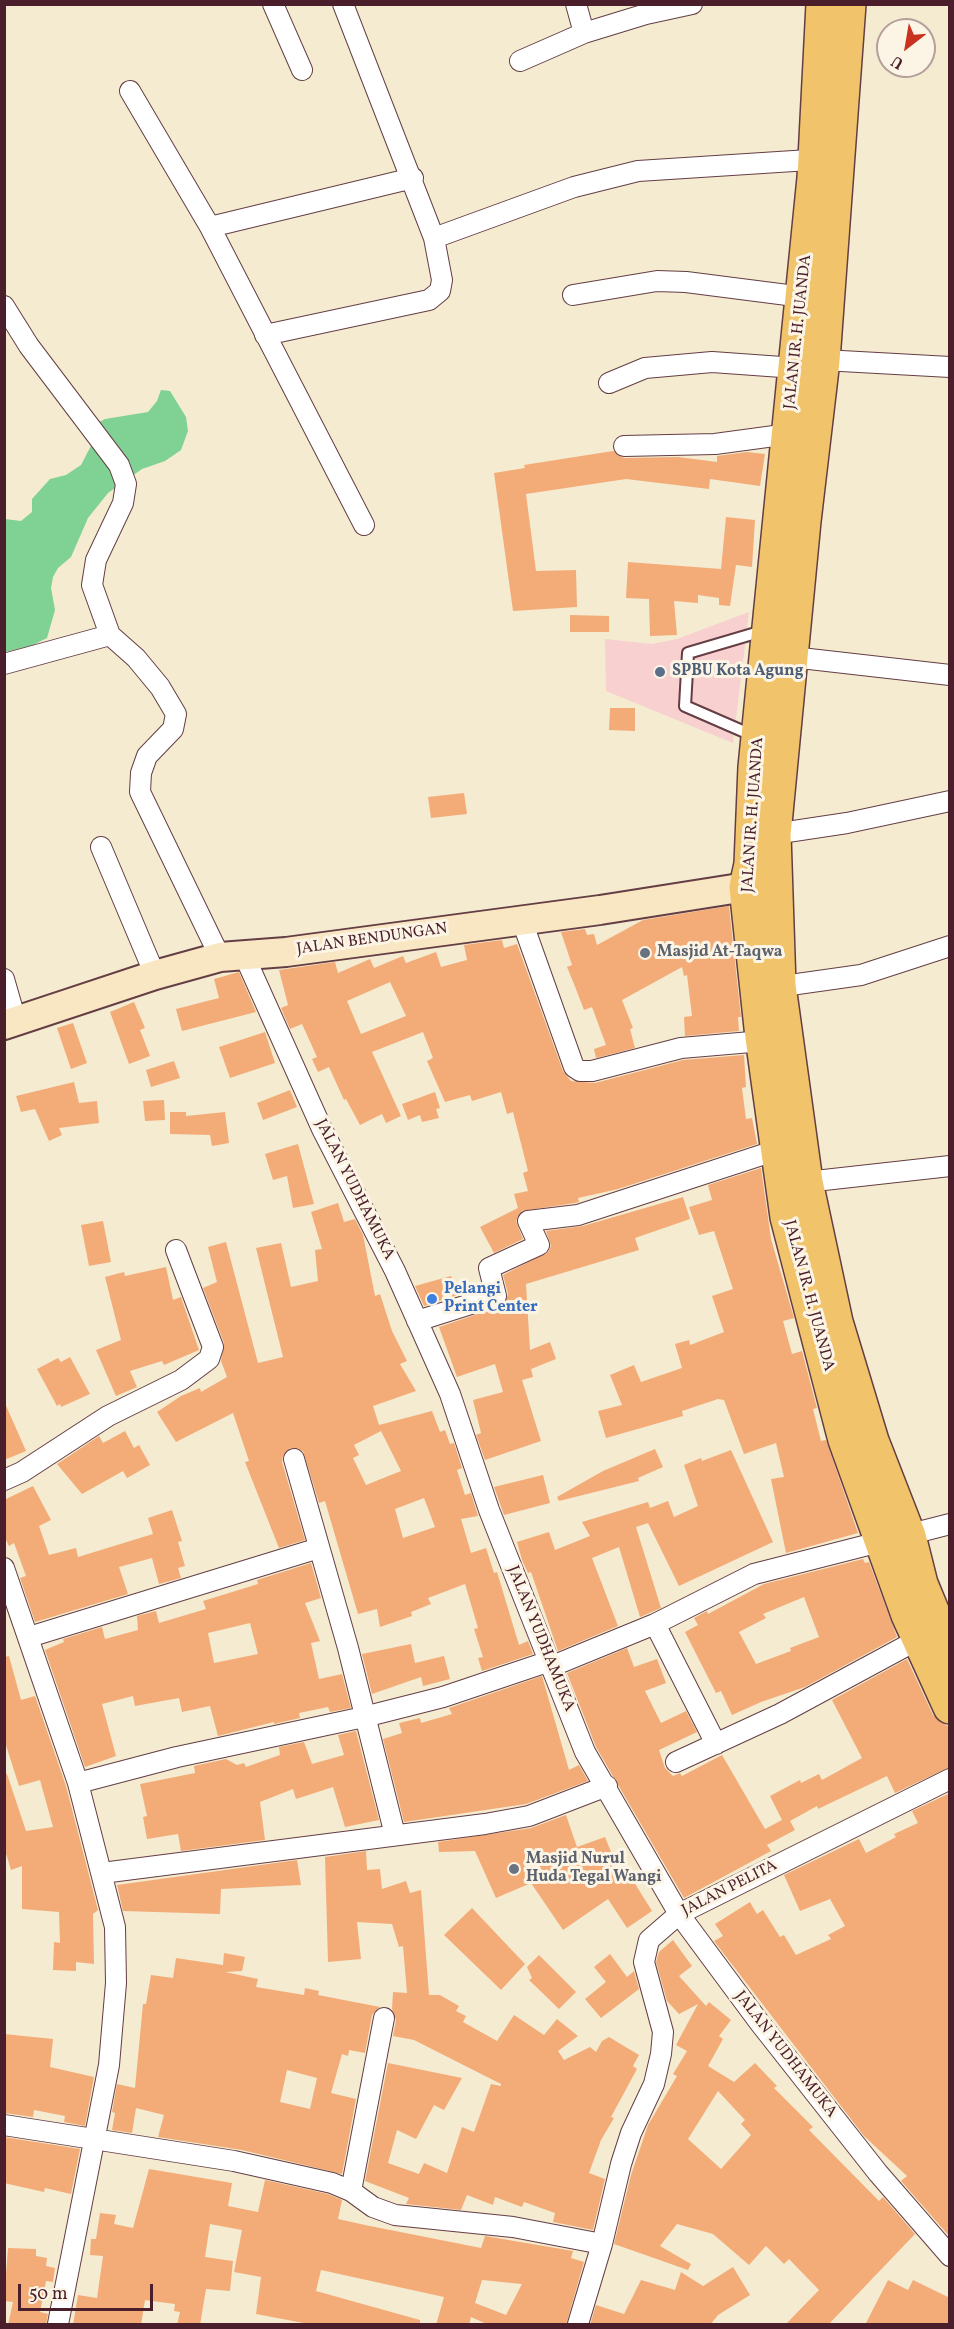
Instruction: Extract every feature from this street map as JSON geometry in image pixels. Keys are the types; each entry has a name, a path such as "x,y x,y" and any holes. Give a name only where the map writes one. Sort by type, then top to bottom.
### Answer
{"highway":[{"name":"JALAN IR. H. JUANDA","path":"823,4 826,159 814,178 803,297 809,364 789,434 777,647 769,988 763,1041 787,1217 845,1440 895,1539 921,1584 950,1654"},
{"name":"JALAN IR. H. JUANDA","path":"849,4 826,159 809,364 777,647 760,738 754,789 751,864 746,888 769,988 806,1182 836,1322 876,1451 919,1639 950,1707"}],"street":[{"path":"273,4 302,70"},
{"path":"265,335 429,300 440,291 442,280 434,238 413,178 343,4"},
{"path":"576,4 584,33"},
{"path":"520,61 584,33 684,5"},
{"path":"130,91 210,227 364,525"},
{"path":"434,238 574,187 638,171 826,159"},
{"path":"210,227 413,178"},
{"path":"573,295 657,281 686,282 803,297"},
{"path":"4,306 29,346 119,465 126,484 123,502 96,560 92,585 110,635 4,664"},
{"path":"609,383 645,368 701,363 950,367"},
{"path":"624,446 715,444 789,434"},
{"name":"JALAN YUDHAMUKA","path":"110,635 136,658 154,679 176,714 173,729 147,756 141,773 140,792 232,956 395,1271 450,1394 489,1510 585,1752 607,1786 679,1914 773,2040 878,2173 950,2256"},
{"path":"777,647 950,675"},
{"path":"774,834 947,807"},
{"path":"101,847 155,975"},
{"name":"JALAN BENDUNGAN","path":"10,1023 155,975 232,956 297,951 746,888"},
{"path":"522,921 574,1067 580,1071 592,1071 681,1048 763,1041"},
{"path":"769,988 861,975 950,946"},
{"path":"4,980 10,1023"},
{"path":"417,1321 496,1296 489,1268 539,1245 528,1221 578,1215 777,1150"},
{"path":"806,1182 950,1166"},
{"path":"4,1480 22,1472 108,1416 181,1380 209,1359 213,1347 176,1250"},
{"path":"294,1459 395,1835"},
{"path":"78,1783 177,1757 364,1717 442,1697 549,1664 655,1624 754,1574 950,1524"},
{"path":"29,1637 319,1548"},
{"path":"4,1568 10,1601 29,1637 78,1783 115,1927 116,1983 109,2066 58,2325"},
{"path":"655,1624 717,1744"},
{"path":"676,1762 780,1714 919,1639"},
{"name":"JALAN PELITA","path":"578,2325 602,2244 621,2164 654,2084 661,2054 663,2032 644,1962 649,1940 679,1914 950,1779"},
{"path":"102,1873 529,1816 607,1786"},
{"path":"351,2191 384,2018"},
{"path":"4,2125 234,2161 332,2183 351,2191 373,2207 395,2215 513,2227 602,2244"}],"lane":[{"path":"760,738 685,706 688,653 777,647"}],"shaded area":[{"name":"SPBU Kota Agung","path":"749,612 733,743 606,691 605,639 652,644 677,639"}],"green space":[{"path":"161,390 170,391 186,417 188,431 181,450 165,461 142,469 108,493 88,518 71,557 58,568 53,577 51,588 55,610 47,638 31,646 5,652 5,519 21,521 32,512 32,499 50,479 66,475 81,465 93,442 90,427 105,419 148,412 157,401"}],"building":[{"path":"613,451 624,458 678,457 717,462 717,456 747,452 765,454 760,486 710,479 709,489 626,479 526,494 536,571 576,570 577,607 513,611 494,473 525,468 524,465"},
{"path":"726,517 755,520 752,567 736,565 730,606 719,605 719,598 698,595 698,603 674,601 677,635 650,636 649,599 626,598 628,562 721,569"},
{"path":"570,615 609,616 609,632 570,632"},
{"path":"610,708 635,708 635,731 609,730"},
{"path":"464,793 467,814 431,818 428,797"},
{"path":"729,906 741,1017 738,1017 739,1031 685,1036 684,1017 692,1016 687,975 684,976 682,967 622,1000 633,1028 630,1029 635,1048 596,1058 594,1049 606,1045 592,1007 584,1010 567,967 572,965 561,932 585,929 587,935 594,934 597,945 643,920"},
{"path":"502,940 504,948 517,944 563,1071 571,1081 595,1083 683,1060 744,1055 746,1087 742,1088 746,1119 752,1118 757,1144 618,1189 578,1198 579,1202 522,1211 516,1221 523,1239 494,1253 480,1227 518,1208 514,1194 528,1191 523,1173 528,1171 513,1112 507,1114 501,1092 472,1101 470,1095 445,1102 427,1061 433,1058 423,1032 372,1052 401,1116 386,1123 382,1114 360,1125 346,1099 344,1100 329,1067 318,1072 312,1059 317,1057 302,1024 290,1029 281,1008 288,1005 279,970 335,962 338,973 370,959 374,968 403,956 406,963 436,952 441,967 467,960 464,945","holes":["390,982 406,1016 361,1034 347,1001"]},
{"path":"239,972 256,1012 182,1031 176,1009 219,998 214,979"},
{"path":"134,1002 145,1028 140,1030 150,1056 129,1064 110,1012"},
{"path":"73,1023 87,1063 71,1069 57,1028"},
{"path":"265,1032 275,1063 230,1078 219,1047"},
{"path":"174,1061 180,1078 151,1087 146,1070"},
{"path":"74,1082 79,1103 97,1101 99,1123 59,1128 62,1135 49,1141 35,1109 21,1112 16,1096"},
{"path":"290,1090 297,1107 263,1120 257,1103"},
{"path":"435,1092 440,1108 436,1109 439,1118 422,1122 420,1115 408,1120 402,1104"},
{"path":"164,1100 165,1120 145,1121 143,1101"},
{"path":"170,1112 186,1112 186,1116 225,1112 229,1143 212,1146 210,1135 170,1134"},
{"path":"298,1144 314,1204 293,1208 287,1176 273,1180 265,1154"},
{"path":"761,1168 771,1239 794,1318 783,1321 792,1354 802,1351 817,1408 813,1409 821,1441 826,1440 858,1533 786,1553 771,1479 784,1477 776,1443 744,1454 724,1400 718,1399 682,1411 683,1416 606,1438 598,1411 622,1405 610,1375 634,1365 641,1382 682,1368 675,1344 689,1340 690,1345 724,1332 712,1296 733,1289 714,1231 699,1235 689,1207 712,1200 708,1185"},
{"path":"683,1197 690,1219 635,1238 639,1250 526,1284 530,1350 550,1342 556,1359 531,1369 533,1377 522,1380 541,1441 485,1460 476,1435 481,1433 473,1400 503,1392 495,1364 457,1377 439,1327 504,1305 508,1294 503,1275 548,1252 551,1246 546,1231 583,1226"},
{"path":"338,1203 344,1222 355,1219 363,1235 375,1296 380,1294 392,1331 407,1361 400,1364 416,1391 373,1406 379,1425 432,1411 440,1432 445,1430 450,1444 454,1443 462,1468 457,1470 465,1495 471,1493 478,1516 461,1519 471,1553 486,1548 494,1573 497,1572 519,1645 528,1641 533,1654 482,1671 478,1658 483,1657 474,1629 478,1628 465,1584 428,1598 431,1604 411,1612 412,1616 380,1627 377,1609 358,1614 325,1501 319,1503 303,1451 290,1448 283,1456 282,1462 305,1540 279,1548 245,1462 249,1461 233,1413 176,1442 157,1412 181,1396 200,1388 201,1392 227,1377 221,1361 224,1343 203,1288 217,1282 208,1247 226,1242 258,1363 283,1357 256,1248 281,1243 291,1287 318,1281 315,1250 322,1249 311,1212","holes":["381,1431 401,1471 366,1485 353,1458 359,1455 354,1445","424,1498 435,1527 403,1538 395,1509"]},
{"path":"103,1221 111,1262 89,1266 81,1225"},
{"path":"166,1267 173,1300 181,1297 199,1350 164,1365 162,1361 130,1371 137,1387 116,1396 96,1350 121,1340 105,1277 124,1272 125,1276"},
{"path":"451,1276 458,1295 424,1306 415,1286"},
{"path":"70,1357 90,1394 61,1407 60,1404 57,1406 37,1369 58,1358 61,1362"},
{"path":"4,1401 26,1451 4,1460"},
{"path":"125,1431 134,1448 139,1445 150,1465 127,1478 123,1471 82,1494 57,1464 99,1436 103,1443"},
{"path":"655,1449 663,1467 638,1478 639,1481 559,1501 557,1497 603,1471"},
{"path":"731,1450 773,1542 679,1586 648,1523 636,1527 661,1608 640,1617 619,1547 592,1558 618,1626 558,1651 531,1572 528,1573 517,1542 549,1532 555,1550 590,1536 582,1522 648,1502 650,1508 668,1501 674,1517 698,1506 684,1465"},
{"path":"543,1475 550,1503 504,1515 494,1487"},
{"path":"33,1486 51,1520 39,1526 49,1555 76,1548 78,1557 153,1534 148,1518 172,1510 182,1541 178,1542 185,1566 178,1568 181,1578 159,1584 152,1558 119,1567 128,1594 35,1622 20,1578 26,1576 14,1543 9,1546 4,1536 4,1500"},
{"path":"863,1559 865,1563 869,1562 897,1637 805,1687 732,1715 721,1691 716,1693 685,1632 698,1625 694,1618 707,1611 708,1614 764,1584","holes":["804,1597 819,1637 790,1648 791,1651 756,1664 739,1632 766,1618 763,1614"]},
{"path":"311,1563 321,1598 305,1603 320,1641 311,1643 319,1679 342,1674 351,1708 330,1712 328,1707 299,1713 300,1718 218,1736 210,1706 182,1712 179,1698 135,1706 133,1696 102,1704 116,1756 85,1767 45,1650 64,1642 63,1639 102,1627 105,1639 138,1630 137,1616 156,1611 159,1623 206,1609 203,1601 258,1584 257,1580","holes":["250,1623 258,1654 214,1663 208,1633"]},
{"path":"411,1644 415,1663 444,1656 450,1679 423,1686 421,1677 372,1694 362,1654"},
{"path":"627,1648 634,1667 657,1659 666,1683 645,1691 661,1723 686,1711 697,1732 659,1750 665,1768 673,1776 680,1773 682,1776 722,1755 765,1829 782,1820 770,1796 800,1780 801,1783 819,1774 822,1780 862,1758 832,1700 907,1659 933,1715 950,1728 950,1767 895,1793 887,1776 818,1809 817,1806 790,1821 795,1830 767,1845 771,1851 684,1898 596,1747 567,1673"},
{"path":"9,1656 21,1700 35,1696 66,1786 98,1910 93,1914 94,1964 76,1962 76,1971 53,1970 54,1942 60,1943 59,1912 22,1909 22,1866 11,1870 4,1847 4,1774 7,1774 26,1831 53,1827 40,1780 19,1786 4,1739 4,1657"},
{"path":"542,1676 569,1770 579,1765 588,1781 526,1804 404,1822 383,1739 402,1733 399,1723 420,1718 421,1723 452,1714 449,1708"},
{"path":"356,1731 379,1820 345,1827 333,1787 296,1799 293,1789 260,1802 265,1840 181,1851 178,1834 147,1839 143,1817 147,1816 140,1784 195,1773 194,1766 226,1759 237,1765 244,1763 246,1767 280,1755 279,1747 304,1742 312,1764 344,1755 338,1735"},
{"path":"950,1793 950,2237 901,2181 907,2176 864,2136 714,1941 723,1936 715,1924 750,1902 757,1914 763,1910 780,1937 784,1935 796,1955 831,1939 828,1935 845,1926 830,1899 800,1911 784,1875 859,1839 866,1853 896,1837 894,1834 918,1823 912,1811"},
{"path":"566,1815 577,1847 605,1837 618,1869 624,1866 652,1911 627,1928 608,1899 563,1930 531,1883 496,1898 475,1851 439,1852 438,1842 531,1828"},
{"path":"366,1851 367,1870 380,1869 382,1889 406,1881 410,1893 421,1890 429,1995 440,1995 459,2006 456,2011 466,2016 463,2022 497,2041 514,2015 544,2035 557,2019 578,2036 558,2051 564,2060 590,2047 596,2052 602,2041 609,2037 639,2055 633,2066 637,2069 611,2117 614,2118 601,2140 589,2173 605,2179 593,2230 553,2222 555,2213 524,2202 522,2207 495,2197 493,2205 467,2195 461,2210 406,2204 409,2198 365,2181 388,2063 462,2078 444,2110 434,2105 416,2139 397,2130 388,2163 419,2174 424,2163 447,2173 462,2127 474,2132 491,2084 501,2086 414,2040 393,2036 396,2020 392,2009 393,1992 407,1993 403,1946 399,1947 392,1924 357,1922 361,1959 328,1962 325,1857"},
{"path":"297,1860 301,1885 221,1889 220,1914 123,1911 117,1885"},
{"path":"472,1908 525,1964 501,1990 444,1935"},
{"path":"673,1940 692,1966 679,1976 706,2006 709,2002 731,2020 719,2036 723,2039 708,2066 734,2082 755,2063 777,2086 774,2088 813,2127 809,2130 879,2201 883,2197 915,2234 828,2325 785,2325 819,2290 789,2259 784,2264 766,2246 749,2265 713,2234 677,2224 660,2246 691,2264 688,2270 614,2244 631,2175 648,2125 677,2076 673,2074 687,2051 676,2045 698,2004 679,2014 667,2001 656,1962 659,1952","holes":["718,2091 745,2120 741,2124 751,2135 721,2169 688,2139"]},
{"path":"224,1953 245,1957 242,1971 225,1972 258,1979 256,1987 304,1995 305,1988 319,1991 318,1995 380,2007 372,2015 365,2053 349,2050 348,2056 342,2054 331,2093 356,2099 342,2174 242,2150 158,2137 164,2115 136,2108 132,2133 112,2130 115,2113 112,2112 117,2084 135,2088 143,2004 146,2004 151,1975 173,1978 176,1958 223,1965","holes":["287,2070 317,2078 310,2109 280,2102"]},
{"path":"610,1954 627,1977 634,1971 639,1989 601,2018 585,1999 606,1982 594,1967"},
{"path":"539,1955 576,1992 559,2009 529,1980 532,1978 527,1967"},
{"path":"4,2034 53,2039 50,2067 94,2077 85,2126 64,2122 65,2116 34,2110 33,2117 4,2113"},
{"path":"4,2137 80,2149 71,2194 45,2188 44,2192 4,2183"},
{"path":"149,2169 232,2183 228,2206 258,2212 265,2180 328,2194 342,2200 338,2219 481,2248 485,2236 573,2251 571,2258 584,2262 566,2325 489,2325 471,2317 469,2325 436,2325 444,2297 321,2270 316,2291 420,2320 420,2325 314,2325 256,2314 261,2277 234,2272 242,2230 210,2224 205,2257 233,2261 230,2291 206,2289 200,2325 177,2325 180,2312 174,2311 175,2304 145,2300 141,2325 73,2325 78,2295 97,2298 103,2256 90,2255 91,2239 96,2239 100,2213 116,2215 114,2224 133,2228","holes":["482,2280 522,2284 506,2315 475,2303"]},
{"path":"8,2248 36,2249 36,2256 47,2258 46,2266 55,2268 53,2282 46,2281 40,2312 48,2314 46,2325 8,2325 13,2302 4,2301"},
{"path":"733,2267 750,2295 718,2315 710,2325 590,2325 596,2305 624,2314 641,2280 675,2290 681,2272 703,2286"},
{"path":"888,2280 908,2290 913,2280 950,2298 950,2325 865,2325"}],"place":[{"name":"SPBU Kota Agung","path":"660,672"},
{"name":"Masjid At-Taqwa","path":"645,953"},
{"name":"Pelangi Print Center","path":"432,1299"},
{"name":"Masjid Nurul Huda Tegal Wangi","path":"514,1869"}]}
